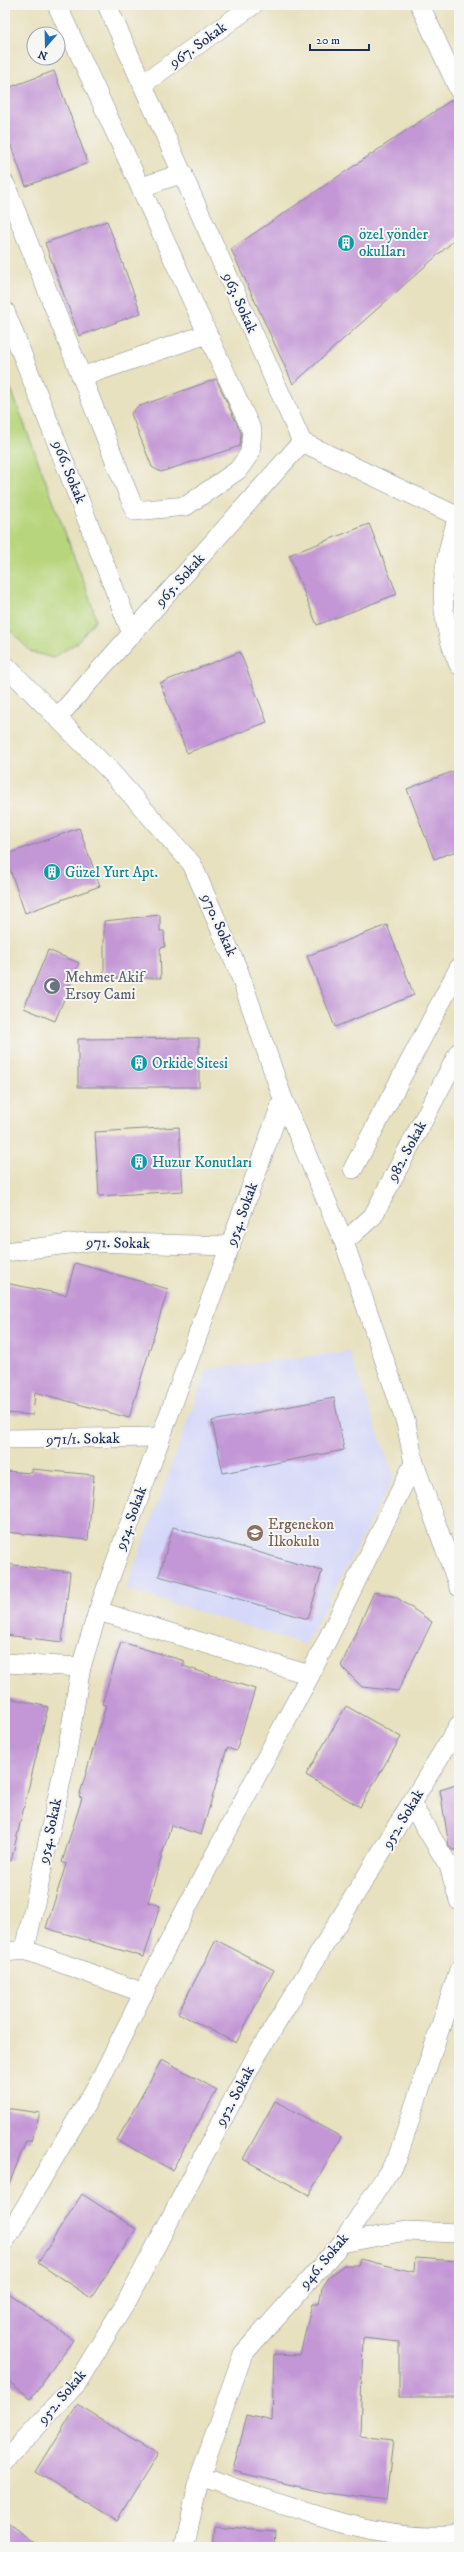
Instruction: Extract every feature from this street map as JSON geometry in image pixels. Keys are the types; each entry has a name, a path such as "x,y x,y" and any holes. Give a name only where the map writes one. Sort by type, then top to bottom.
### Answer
{"street":[{"path":"5,184 135,511 186,506 238,470 250,453 252,431 142,187 57,5"},
{"name":"963. Sokak","path":"107,5 302,442"},
{"name":"967. Sokak","path":"143,84 253,5"},
{"path":"420,5 459,90"},
{"path":"142,187 183,173"},
{"name":"966. Sokak","path":"5,311 132,634"},
{"path":"81,377 207,334"},
{"path":"302,442 458,517 444,570 442,611 451,647 459,665"},
{"name":"965. Sokak","path":"57,718 302,442"},
{"name":"970. Sokak","path":"5,665 111,772 192,864 239,972 282,1099 344,1242 406,1423 414,1464 459,1588"},
{"path":"353,1169 459,968"},
{"name":"982. Sokak","path":"344,1242 373,1216 459,1052"},
{"name":"954. Sokak","path":"25,1950 67,1752 81,1667 98,1611 231,1246 282,1099"},
{"name":"971. Sokak","path":"5,1252 85,1242 231,1246"},
{"name":"971/1. Sokak","path":"5,1439 160,1438"},
{"path":"5,2241 99,2082 310,1675 414,1464"},
{"path":"98,1611 310,1675"},
{"path":"5,1663 81,1667"},
{"name":"952. Sokak","path":"5,2461 77,2383 128,2299 255,2058 412,1805 459,1725"},
{"path":"412,1805 449,1866 459,1901"},
{"path":"5,1952 25,1950 144,1993"},
{"name":"946. Sokak","path":"184,2547 200,2476 243,2354 342,2243 397,2159 459,1970"},
{"path":"342,2243 406,2231 459,2234"},
{"path":"200,2476 342,2524 431,2538 459,2535"}],"shaded area":[{"name":"Ergenekon İlkokulu","path":"349,1351 394,1477 305,1645 126,1589 206,1370"}],"green space":[{"path":"5,373 88,593 96,619 78,642 53,658 31,652 5,625"}],"building":[{"path":"54,71 88,163 26,186 5,130 5,89"},
{"name":"özel yönder okulları","path":"453,99 459,101 459,236 293,384 231,249"},
{"path":"107,221 141,313 79,336 45,243"},
{"path":"216,379 241,433 240,446 161,472 152,467 131,414 137,407"},
{"path":"369,524 397,594 317,625 289,555"},
{"path":"240,652 267,722 187,753 160,683"},
{"path":"459,769 459,850 434,859 407,789"},
{"name":"Güzel Yurt Apt.","path":"79,828 100,886 25,913 5,855"},
{"path":"160,915 160,931 164,931 165,947 160,948 161,978 104,978 104,921"},
{"path":"387,925 414,995 335,1027 307,956"},
{"name":"Mehmet Akif Ersoy Cami","path":"48,950 79,963 55,1021 24,1008"},
{"name":"Orkide Sitesi","path":"199,1038 199,1087 78,1087 78,1039"},
{"name":"Huzur Konutları","path":"179,1127 183,1191 99,1196 95,1132"},
{"path":"75,1263 168,1289 129,1418 35,1392 33,1415 5,1413 5,1283 66,1295"},
{"path":"334,1398 344,1450 223,1473 212,1421"},
{"path":"32,1469 94,1475 88,1540 5,1532 5,1471 32,1473"},
{"path":"173,1527 322,1571 308,1619 159,1576"},
{"path":"5,1564 70,1572 62,1642 5,1635"},
{"path":"374,1592 396,1597 432,1622 398,1691 362,1687 341,1666"},
{"path":"121,1642 185,1661 183,1666 255,1689 236,1751 227,1748 201,1835 171,1825 148,1902 160,1906 144,1957 46,1928 66,1864 62,1862 82,1798 79,1797 106,1705 102,1704"},
{"path":"5,1697 48,1707 11,1861 5,1860"},
{"path":"346,1706 401,1737 360,1807 306,1775"},
{"path":"459,1784 459,1850 452,1850 449,1846 440,1790"},
{"path":"216,1940 274,1970 236,2043 178,2013"},
{"path":"162,2059 217,2090 172,2170 117,2140"},
{"path":"275,2101 341,2137 309,2195 243,2159"},
{"path":"5,2108 40,2113 31,2141 26,2141 6,2192"},
{"path":"82,2194 136,2229 91,2298 38,2263"},
{"path":"415,2258 459,2261 459,2397 399,2397 399,2342 363,2338 360,2436 393,2440 386,2501 326,2493 233,2471 247,2415 272,2421 274,2354 300,2355 312,2304 319,2304 322,2288 330,2276 344,2265 358,2265 360,2259 414,2272"},
{"path":"5,2291 73,2340 31,2398 5,2379"},
{"path":"77,2405 158,2454 117,2521 36,2472"},
{"path":"5,2521 40,2547 5,2547"},
{"path":"214,2526 275,2531 274,2547 212,2547"}],"place":[{"name":"özel yönder okulları","path":"346,243"},
{"name":"Güzel Yurt Apt.","path":"52,872"},
{"name":"Mehmet Akif Ersoy Cami","path":"52,986"},
{"name":"Orkide Sitesi","path":"139,1063"},
{"name":"Huzur Konutları","path":"139,1162"},
{"name":"Ergenekon İlkokulu","path":"255,1533"}]}
